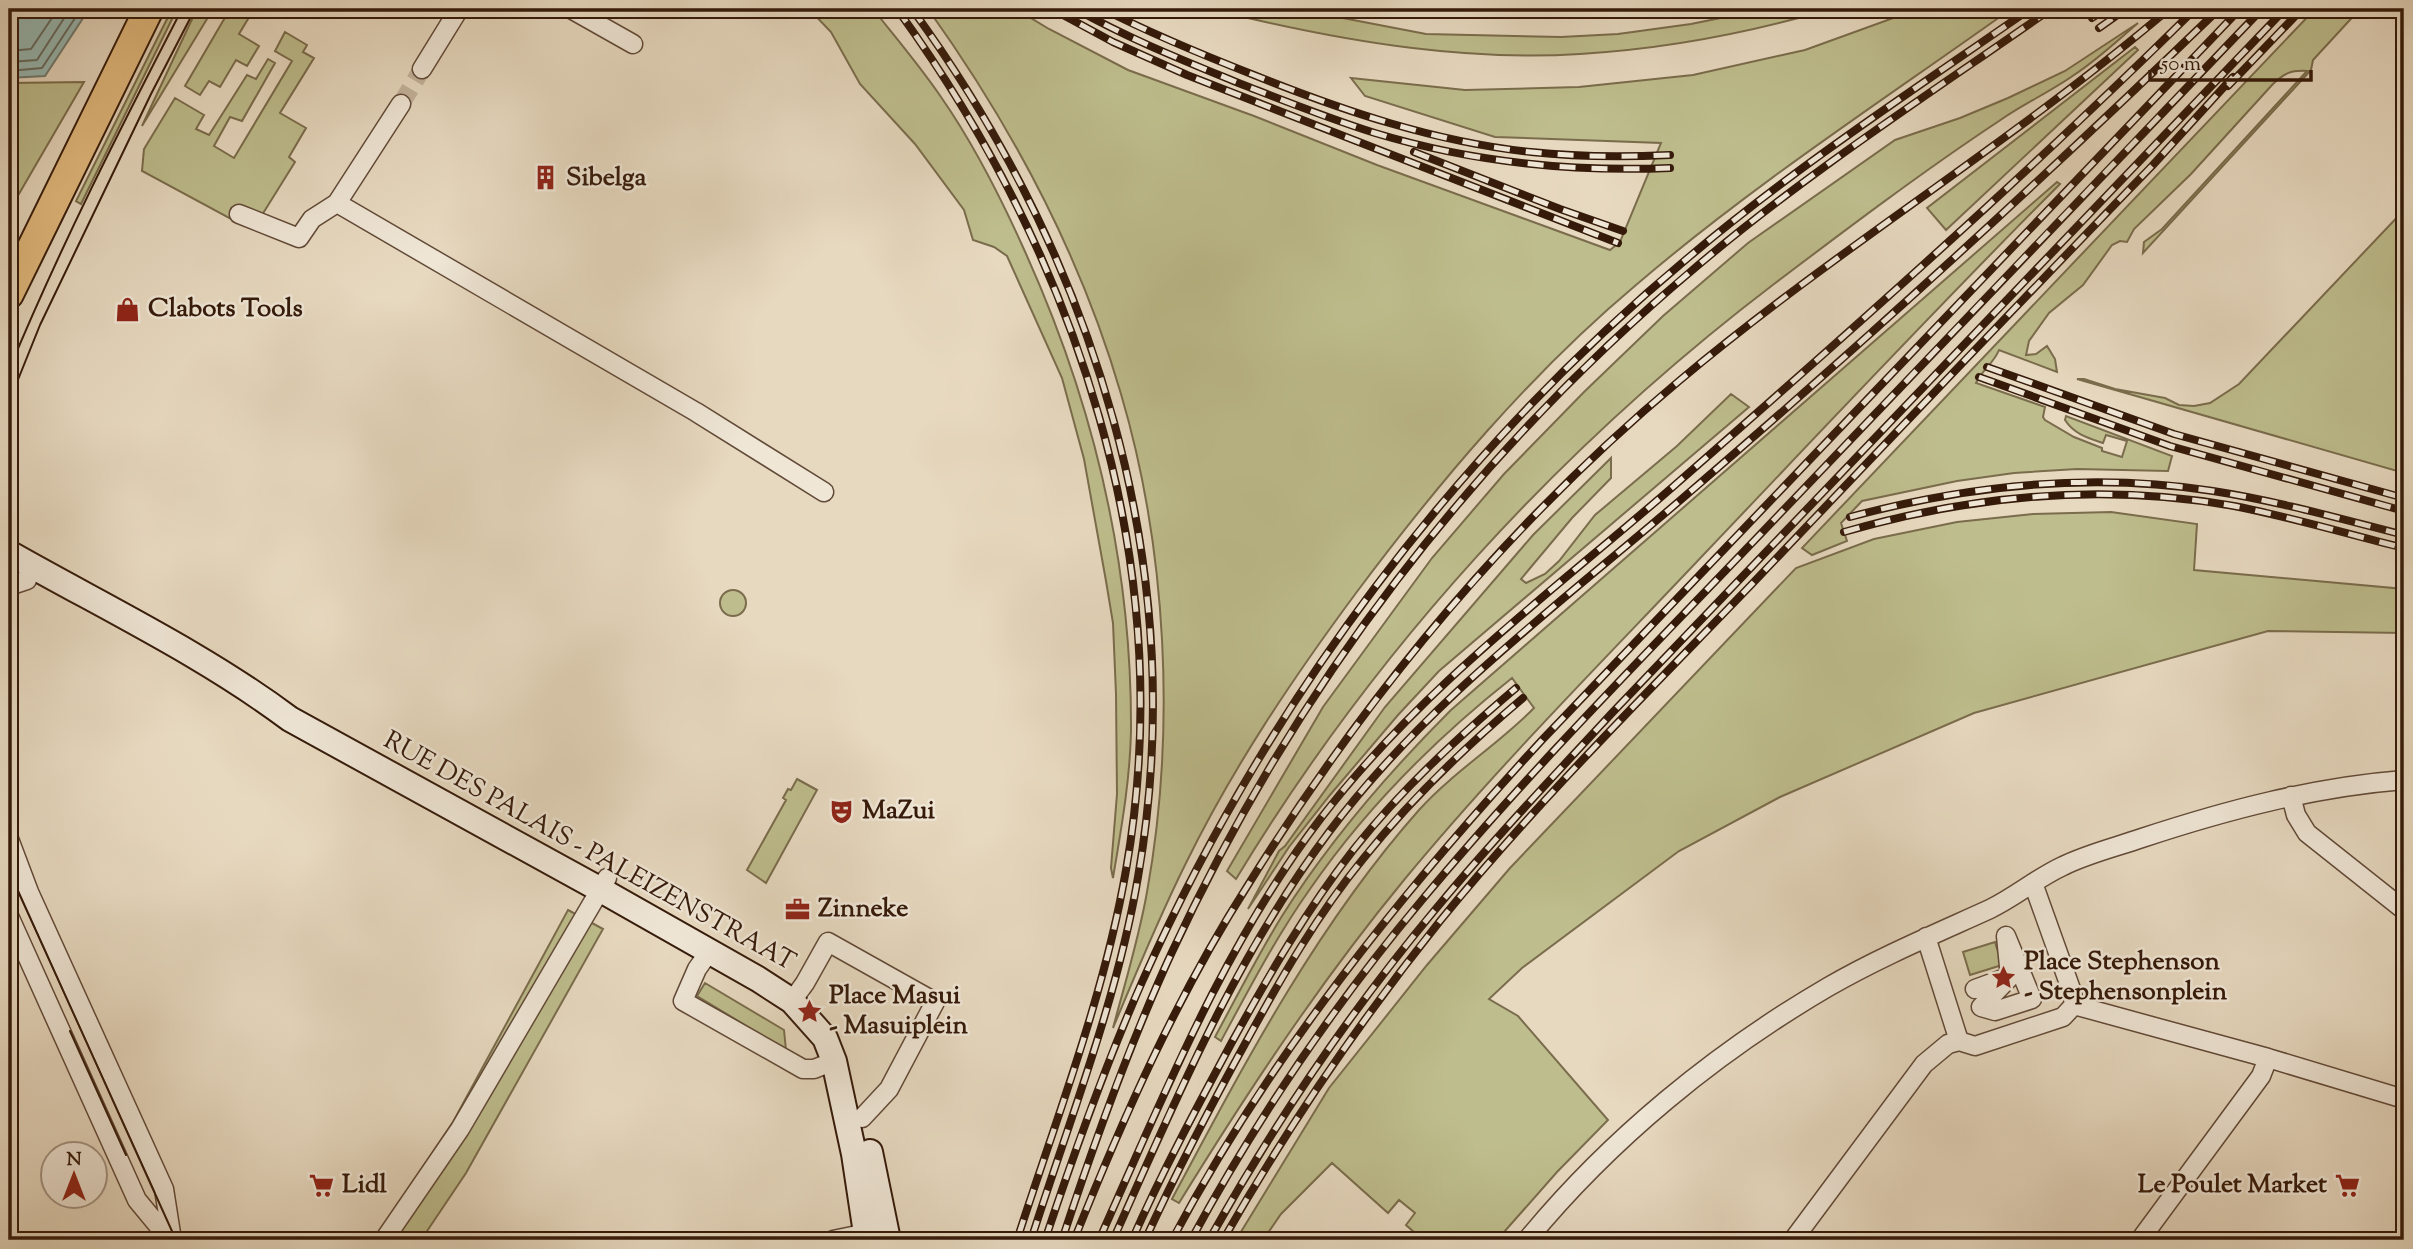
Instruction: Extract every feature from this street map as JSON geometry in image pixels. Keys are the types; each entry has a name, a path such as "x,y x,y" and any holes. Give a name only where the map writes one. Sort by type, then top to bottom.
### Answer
{"main road":[{"path":"9,294 149,9"},
{"name":"RUE DES PALAIS - PALEIZENSTRAAT","path":"9,553 205,661 247,687 290,719"},
{"name":"RUE DES PALAIS - PALEIZENSTRAAT","path":"15,579 261,709 290,719 604,884 709,952 792,1001 825,1038 834,1061 876,1238"},
{"name":"RUE DES PALAIS - PALEIZENSTRAAT","path":"834,1061 847,1075 862,1118 876,1238"}],"street":[{"path":"422,69 459,9"},
{"path":"571,9 634,44"},
{"path":"239,214 299,238 312,219 337,203 401,104"},
{"path":"337,203 696,412 824,492"},
{"path":"1527,1240 1554,1207 1618,1143 1692,1080 1754,1033 1830,986 1926,937 1993,908 2063,866 2190,822 2291,796 2404,780"},
{"path":"2291,796 2296,815 2308,833 2404,910"},
{"path":"9,839 29,892 164,1189 171,1240"},
{"path":"1793,1240 1924,1064 1948,1044 1959,1041 1975,1046 2063,1017 2074,1005 2073,992 2033,883"},
{"path":"384,1240 460,1129 604,884"},
{"path":"9,916 137,1200 171,1240"},
{"path":"1926,937 1959,1041"},
{"path":"792,1001 828,942 935,1002 889,1089 862,1118"},
{"path":"709,952 697,969 684,1001 803,1069 814,1069 834,1061"},
{"path":"1975,989 2016,974"},
{"path":"2016,974 2032,999 1996,1015 1981,1007 2016,974"},
{"path":"2074,1005 2404,1098"},
{"path":"2140,1240 2261,1076 2268,1058"},
{"path":"833,1240 876,1238"}],"shaded area":[{"path":"172,9 177,9 81,204 76,201"},
{"path":"198,9 213,9 142,126 193,17"},
{"path":"230,9 254,9 239,34 259,46 247,66 236,60 220,87 209,81 200,95 185,86"},
{"path":"809,9 873,9 925,74 964,132 995,188 1047,303 1069,362 1104,482 1116,543 1130,668 1130,750 1125,805 1113,878 1111,868 1117,794 1113,623 1084,459 1062,378 1007,256 994,247 973,240 964,210 915,144 860,84 831,32"},
{"path":"928,9 1016,9 1128,70 1610,250 1620,242 1661,143 1495,137 1365,96 1351,78 1465,90 1579,87 1693,75 1805,50 1918,9 2011,9 1773,177 1681,248 1597,319 1487,431 1356,593 1265,724 1204,827 1186,863 1113,1028 1147,892 1162,769 1162,642 1149,515 1121,394 1086,292 1041,193 1015,145"},
{"path":"1256,9 1296,9 1426,34 1561,37 1618,34 1691,24 1765,9 1831,9 1675,44 1580,54 1496,55 1371,42 1248,18"},
{"path":"2315,9 2360,9 2313,60 2311,70 2143,253 2144,242 2162,229 2307,71 2288,73 2276,81 2191,174 2134,229 2127,242 2120,241 2112,245 2083,285 2049,313 2029,341 2026,355 2036,354 2047,346 2055,359 2057,372 1999,350 1976,383 2045,407 2045,420 2074,437 2102,448 2102,451 2122,457 2127,441 2106,435 2103,443 2087,437 2069,425 2065,420 2066,416 2172,456 2168,471 2077,469 2014,473 1957,481 1862,501 1841,523 1847,541 1812,555 1802,548"},
{"path":"2138,23 2082,69 1970,140 1774,284 1695,347 1619,413 1546,483 1477,556 1411,633 1349,712 1290,794 1236,879 1227,871 1323,707 1432,558 1504,474 1663,316 1748,243 1895,140 1960,118 2065,71"},
{"path":"285,32 307,45 303,52 314,58 280,113 306,128 289,157 295,162 262,215 240,205 231,219 142,171 144,149 175,98 204,115 196,129 209,135 247,75 256,79 268,59 275,63 242,121 230,117 214,146 234,158 292,61 275,51"},
{"path":"2135,47 2138,50 1946,230 1927,208"},
{"path":"84,82 9,211 9,83"},
{"path":"2057,182 2060,184 1926,320 1591,672 1440,837 1314,997 1258,1078 1179,1203 1172,1199 1284,997 1348,900 1382,854 1432,796 1534,708 1512,678 1456,725 1403,776 1354,830 1310,889 1274,944 1221,1041 1215,1037 1282,916 1340,834 1382,783 1451,710"},
{"path":"2404,210 2404,473 2077,379 2165,398 2179,405 2210,403 2239,384"},
{"path":"1731,394 1749,407 1439,671 1330,795 1289,847 1248,909 1279,851 1385,707 1533,535 1611,458 1611,478 1572,518 1521,579 1526,583 1545,574 1559,561 1595,515 1677,446"},
{"path":"2111,512 2197,524 2194,570 2404,589 2404,633 2268,631 1974,713 1780,797 1679,851 1522,968 1489,999 1518,1016 1608,1120 1557,1172 1497,1240 1423,1240 1406,1225 1415,1213 1399,1200 1388,1213 1332,1163 1281,1214 1263,1240 1236,1240 1329,1088 1427,965 1510,868 1796,568 1874,539 1957,522 2033,514"},
{"path":"733,590 742,594 746,603 742,612 733,616 724,612 720,603 724,594"},
{"path":"797,779 817,790 766,883 747,870 786,800 783,798"},
{"path":"568,910 603,929 466,1173 421,1240 374,1240 453,1122"},
{"path":"1995,942 2002,965 1970,975 1963,952"},
{"path":"705,983 784,1030 786,1050 697,996"}],"water":[{"path":"9,9 89,9 45,76 9,78"}],"tunnel":[{"path":"401,104 422,69"}],"tram line":[{"path":"9,370 70,233 182,9"},
{"path":"9,402 40,325 195,9"},
{"path":"9,871 176,1240"},
{"path":"70,1031 126,1155"}],"railway":[{"path":"897,9 961,105 1016,205 1063,309 1099,417 1125,528 1138,641 1139,755 1126,870 1117,917 1078,1057 1017,1240"},
{"path":"912,9 976,105 1032,206 1078,312 1114,420 1138,532 1151,646 1151,761 1138,877 1129,923 1105,1015 1031,1240"},
{"path":"1052,9 1113,42 1187,75 1618,243"},
{"path":"1076,9 1137,40 1241,84 1341,122 1411,143 1521,163 1595,168 1670,168"},
{"path":"1103,9 1178,44 1288,88 1356,113 1425,133 1548,154 1670,155"},
{"path":"1045,1240 1115,1046 1142,982 1192,879 1247,779 1308,682 1374,588 1446,499 1522,413 1603,333 1689,257 1814,160 2030,9"},
{"path":"1062,1240 1141,1023 1172,952 1220,855 1274,760 1333,669 1396,581 1465,496 1538,416 1615,339 1696,267 1826,166 2051,9"},
{"path":"2092,18 2106,9"},
{"path":"2099,28 2126,9"},
{"path":"1074,1240 1153,1058 1222,927 1293,815 1341,747 1391,680 1499,553 1556,493 1679,381 1800,286 2049,105 2169,9"},
{"path":"1099,1240 1172,1076 1225,969 1286,867 1360,770 1445,683 1873,310 2004,191 2195,9"},
{"path":"1113,1240 1236,978 1296,879 1367,784 1452,696 1497,655 1684,497 1888,318 2022,196 2219,9"},
{"path":"1172,1240 1251,1105 1295,1041 1389,916 1439,856 1543,739 2240,9"},
{"path":"1191,1240 1269,1107 1327,1022 1389,940 1461,854 1625,675 2262,9"},
{"path":"1209,1240 1314,1070 1372,989 1477,860 1612,713 2285,9"},
{"path":"2228,86 2302,9"},
{"path":"1223,1240 1298,1116 1353,1037 1440,921 1514,834 2152,166 2233,77"},
{"path":"1414,152 1623,231"},
{"path":"1987,367 2174,434 2404,498"},
{"path":"1979,377 2170,446 2404,511"},
{"path":"1850,517 1985,490 2075,482 2121,483 2167,485 2237,495 2404,535"},
{"path":"1844,532 1892,519 1989,501 2086,494 2135,495 2234,506 2404,548"},
{"path":"1132,1240 1232,1042 1274,967 1320,895 1372,827 1411,785 1451,745 1516,688"},
{"path":"1145,1240 1233,1066 1286,971 1330,902 1381,837 1419,795 1480,735 1523,698"}],"place":[{"name":"Sibelga","path":"546,178"},
{"name":"Clabots Tools","path":"128,309"},
{"name":"MaZui","path":"842,811"},
{"name":"Zinneke","path":"798,909"},
{"name":"Place Stephenson - Stephensonplein","path":"2004,977"},
{"name":"Place Masui - Masuiplein","path":"809,1011"},
{"name":"Lidl","path":"322,1185"},
{"name":"Le Poulet Market","path":"2347,1185"}]}
